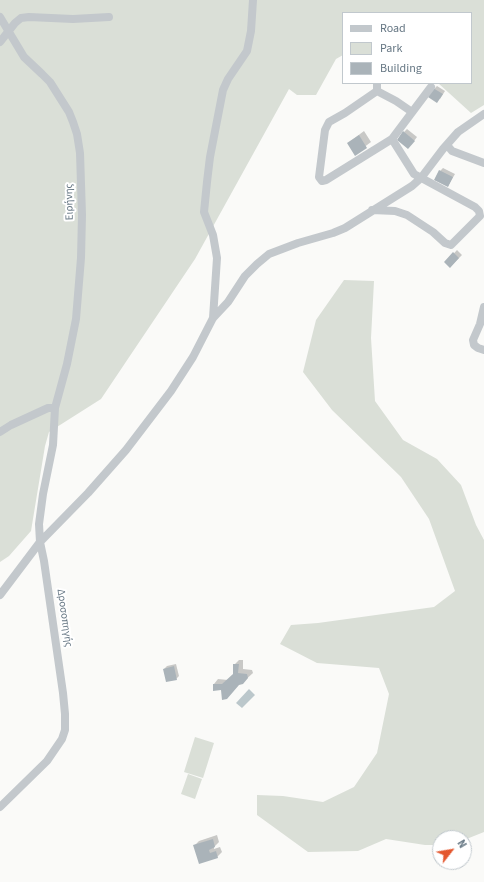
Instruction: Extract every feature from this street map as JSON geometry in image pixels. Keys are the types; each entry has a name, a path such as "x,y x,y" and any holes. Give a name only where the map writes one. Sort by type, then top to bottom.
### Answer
{"street":[{"path":"213,318 217,258 213,235 204,212 207,182 222,94 228,79 247,51 253,0"},
{"name":"Ειρήνης","path":"0,17 24,57 50,82 69,112 77,134 80,153 82,215 81,258 76,319 67,364 55,408"},
{"path":"0,42 8,31 21,18 73,19 109,17"},
{"path":"412,112 377,87 345,113 329,122 325,130 319,177 322,180 326,180 392,139 432,87"},
{"path":"0,595 40,542 88,493 126,450 171,391 193,357 213,318 228,302 245,276 257,264 269,254 345,228 412,186 421,178 458,132 484,114"},
{"path":"372,210 395,211 407,215 433,232 445,243 451,245 480,216 476,207 414,174 392,139"},
{"path":"447,145 452,151 484,163"},
{"path":"484,307 480,324 473,340 474,345 484,350"},
{"path":"0,432 48,408 55,408"},
{"name":"Δροσοπηγής","path":"0,808 47,761 62,739 65,730 62,686 40,542 39,524 43,494 53,445 55,408"}],"green space":[{"path":"0,0 484,0 484,105 471,113 439,84 472,84 472,12 342,12 342,56 336,59 316,95 297,95 289,89 195,259 101,399 49,432 45,446 31,531 9,556 0,562"},
{"path":"344,280 374,281 371,338 375,401 403,440 437,459 461,485 476,525 484,540 484,832 472,837 472,830 432,830 432,845 386,839 358,851 308,852 257,815 257,795 283,796 323,802 354,787 377,753 389,694 379,668 317,663 280,644 291,625 318,623 434,607 455,591 429,519 401,477 332,410 303,372 316,320"},
{"path":"195,737 214,743 203,778 184,772"},
{"path":"188,774 202,779 195,799 181,794"}],"shaded area":[{"path":"249,689 255,695 242,708 236,703"}],"building":[{"path":"433,88 443,94 437,103 428,97"},
{"path":"403,131 415,141 408,149 397,140"},
{"path":"359,135 367,148 355,156 347,143"},
{"path":"439,170 453,177 448,187 434,180"},
{"path":"453,252 459,258 450,268 444,262"},
{"path":"233,664 239,664 238,673 247,674 248,678 243,684 239,685 227,699 222,700 221,690 213,691 213,684 222,684 233,674"},
{"path":"174,666 177,680 166,682 163,669"},
{"path":"213,839 215,847 209,850 210,853 216,851 218,858 199,864 193,845"}]}
